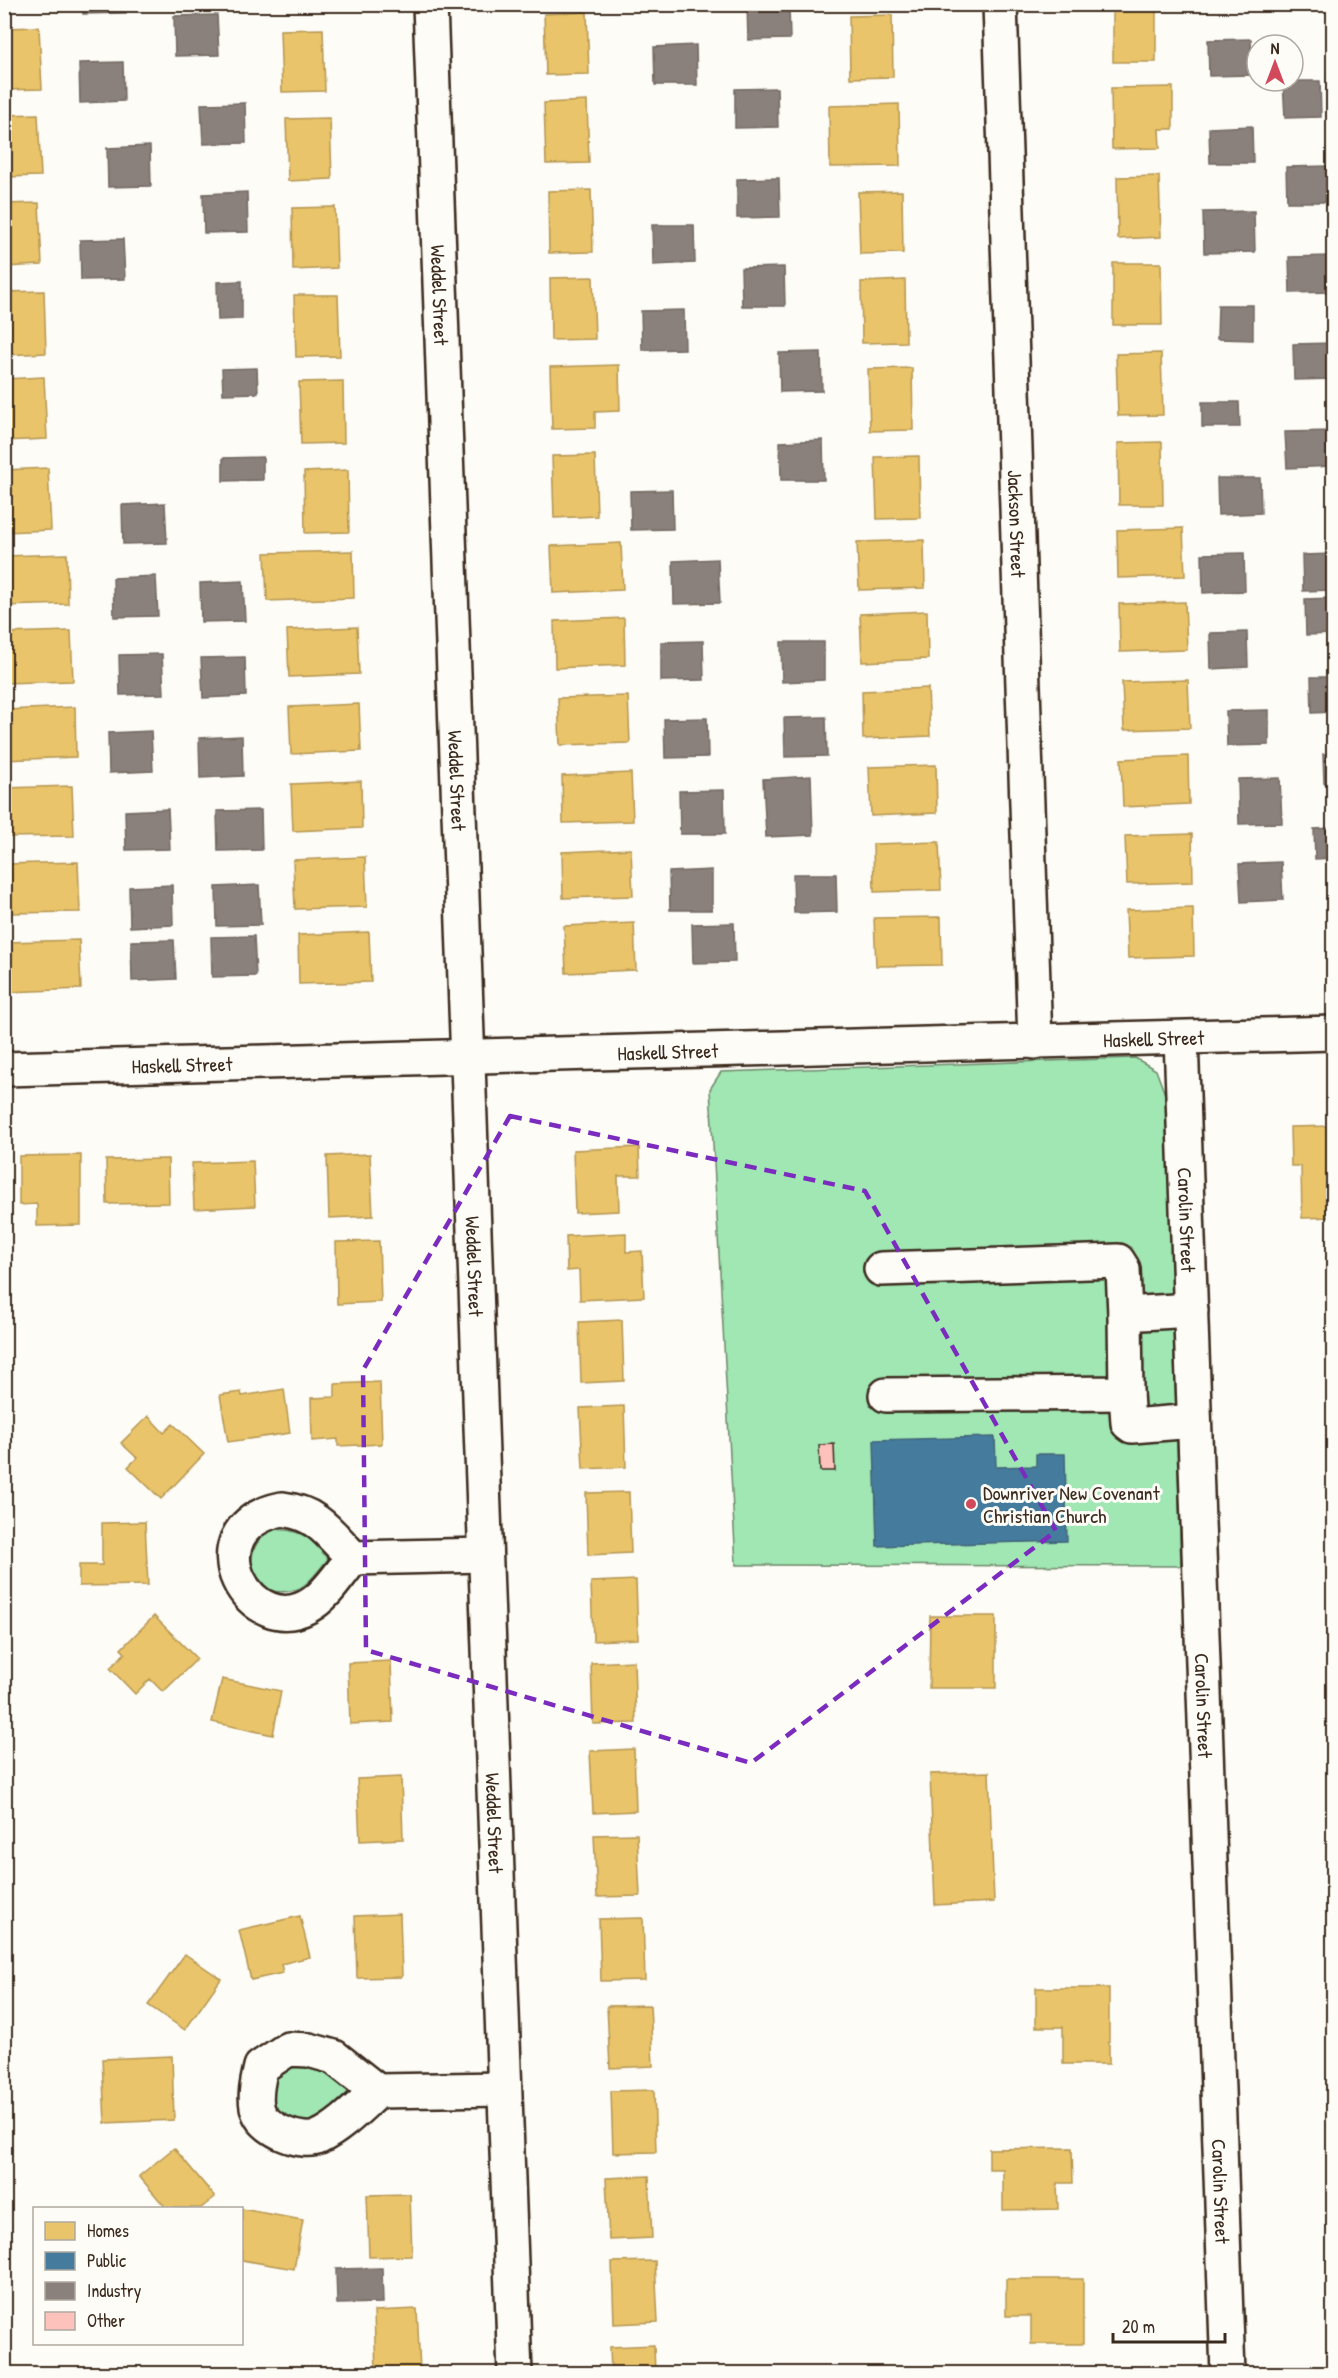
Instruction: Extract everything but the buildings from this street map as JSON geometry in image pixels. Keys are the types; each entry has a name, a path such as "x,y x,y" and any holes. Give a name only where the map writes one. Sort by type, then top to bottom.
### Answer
{"street":[{"name":"Weddel Street","path":"430,4 515,2373"},
{"name":"Jackson Street","path":"1000,4 1035,1042"},
{"name":"Haskell Street","path":"4,1069 1334,1033"},
{"name":"Carolin Street","path":"1181,1038 1228,2373"},
{"path":"881,1269 1118,1261 1123,1269 1128,1423 1132,1426 1194,1421"},
{"path":"1125,1314 1191,1310"},
{"path":"886,1395 1126,1393"},
{"path":"353,1558 485,1555"},
{"path":"377,2091 504,2089"}],"highlighted area":[{"path":"510,1116 865,1191 1056,1531 751,1763 366,1650 363,1370"}],"green space":[{"path":"1135,1058 1156,1070 1166,1097 1181,1566 736,1565 710,1089 721,1072"},
{"path":"270,1529 289,1530 304,1535 328,1559 304,1586 291,1591 270,1591 251,1570 255,1547"},
{"path":"298,2059 322,2065 351,2091 314,2125 292,2127 270,2104 268,2084 281,2069"}],"place":[{"name":"Downriver New Covenant Christian Church","path":"971,1504"}]}
